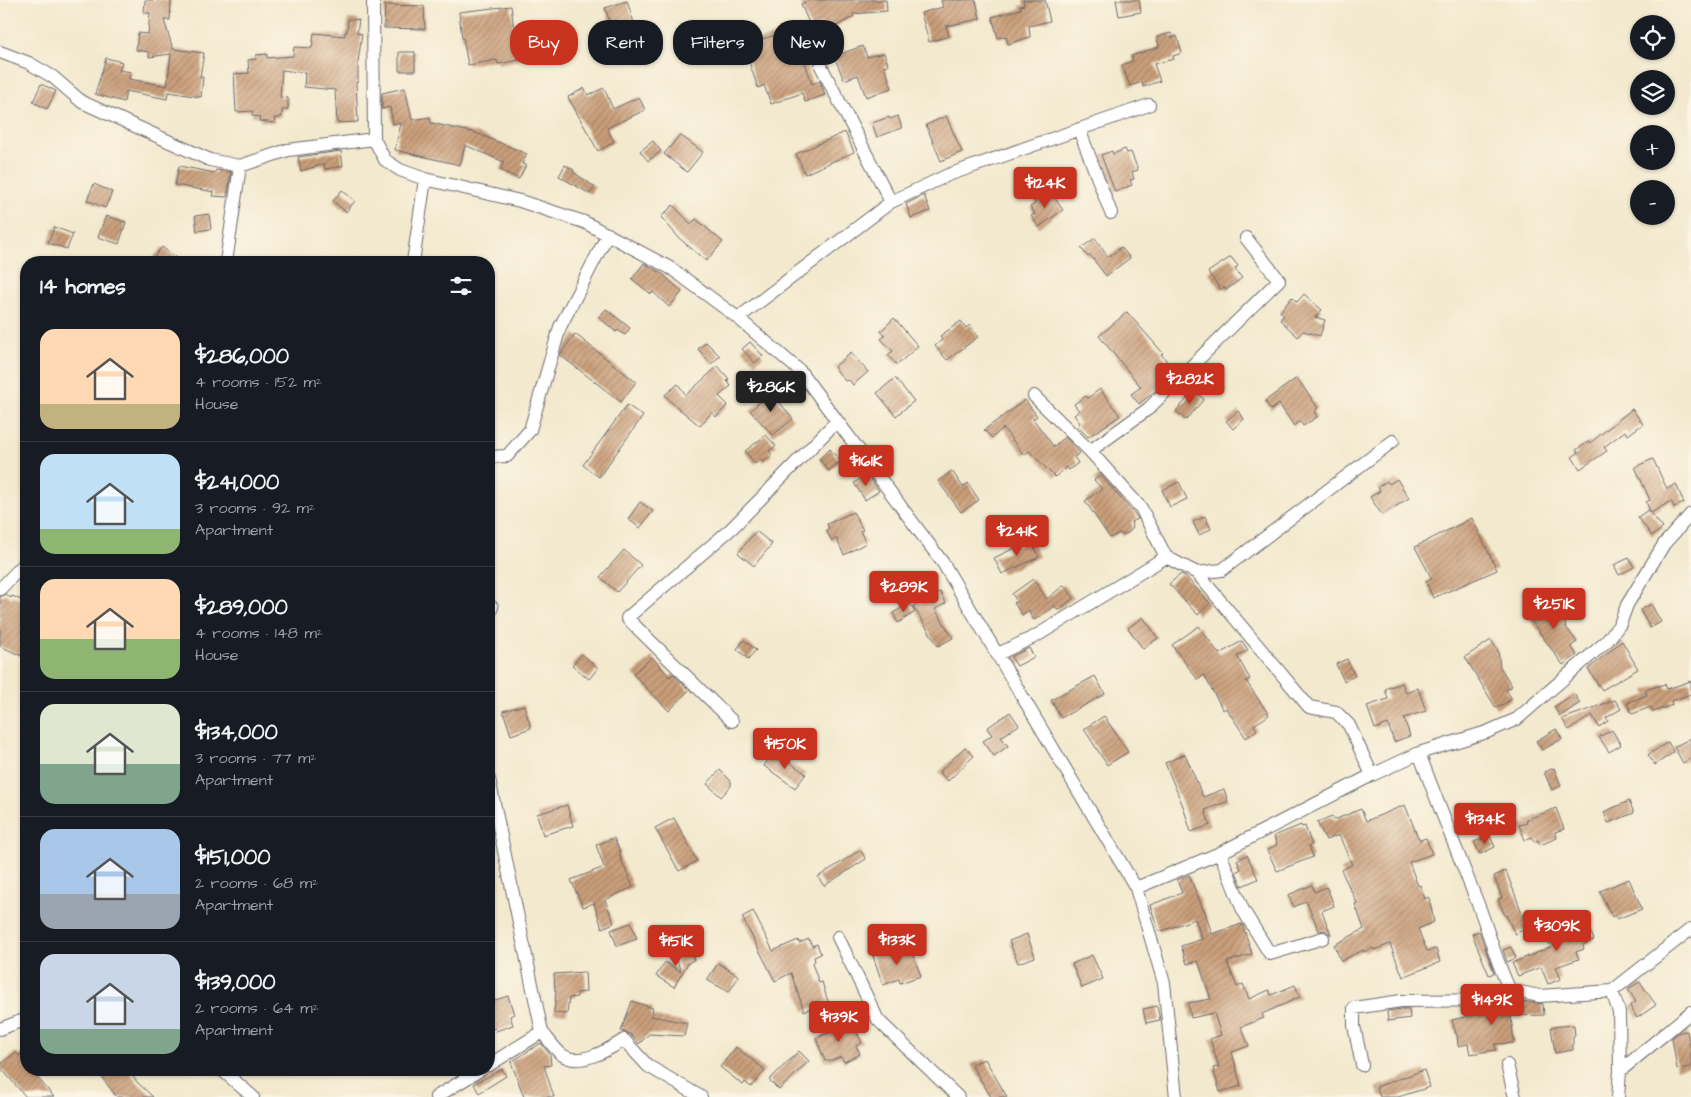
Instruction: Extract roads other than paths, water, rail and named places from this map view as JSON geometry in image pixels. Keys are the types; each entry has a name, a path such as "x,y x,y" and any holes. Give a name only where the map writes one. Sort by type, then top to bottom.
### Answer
{"street":[{"path":"373,0 374,139 384,160 400,170 425,179 520,201 584,222 672,269 738,318 800,371 943,563 1136,888 1164,983 1176,1097"},
{"path":"0,52 29,63 53,77 82,102 210,160 240,166 288,150 374,139"},
{"path":"821,66 891,202"},
{"path":"738,318 891,202 948,175 1150,105"},
{"path":"1079,129 1111,213"},
{"path":"227,256 240,166"},
{"path":"414,256 425,179"},
{"path":"495,457 507,456 530,430 560,327 608,234"},
{"path":"1090,451 1148,409 1279,280 1246,238"},
{"path":"1034,396 1090,451 1141,508 1166,556 1197,574 1309,707 1336,712 1349,725 1372,775"},
{"path":"732,721 627,618 732,528 837,421"},
{"path":"1197,574 1222,570 1393,441"},
{"path":"1136,888 1220,853 1419,753 1487,732 1517,719 1607,641 1620,624 1627,605 1664,544 1691,514"},
{"path":"998,654 1036,636 1166,556"},
{"path":"0,590 20,568"},
{"path":"1419,753 1479,906 1502,974 1510,990"},
{"path":"495,815 542,1032 561,1054 571,1058 589,1058 610,1049 624,1040 648,1066 701,1097"},
{"path":"1220,853 1244,910 1270,954 1323,938"},
{"path":"1510,990 1540,996 1612,991 1691,929"},
{"path":"838,937 878,1020 958,1097"},
{"path":"1362,1065 1354,1026 1354,1008 1400,1001 1501,1000 1510,990"},
{"path":"1612,991 1619,1012 1620,1072 1618,1097"},
{"path":"1620,1072 1691,1012"},
{"path":"0,1029 20,1021"},
{"path":"495,1061 542,1032"},
{"path":"1506,1065 1515,1097"},
{"path":"229,1076 253,1097"},
{"path":"436,1097 470,1076"}]}
